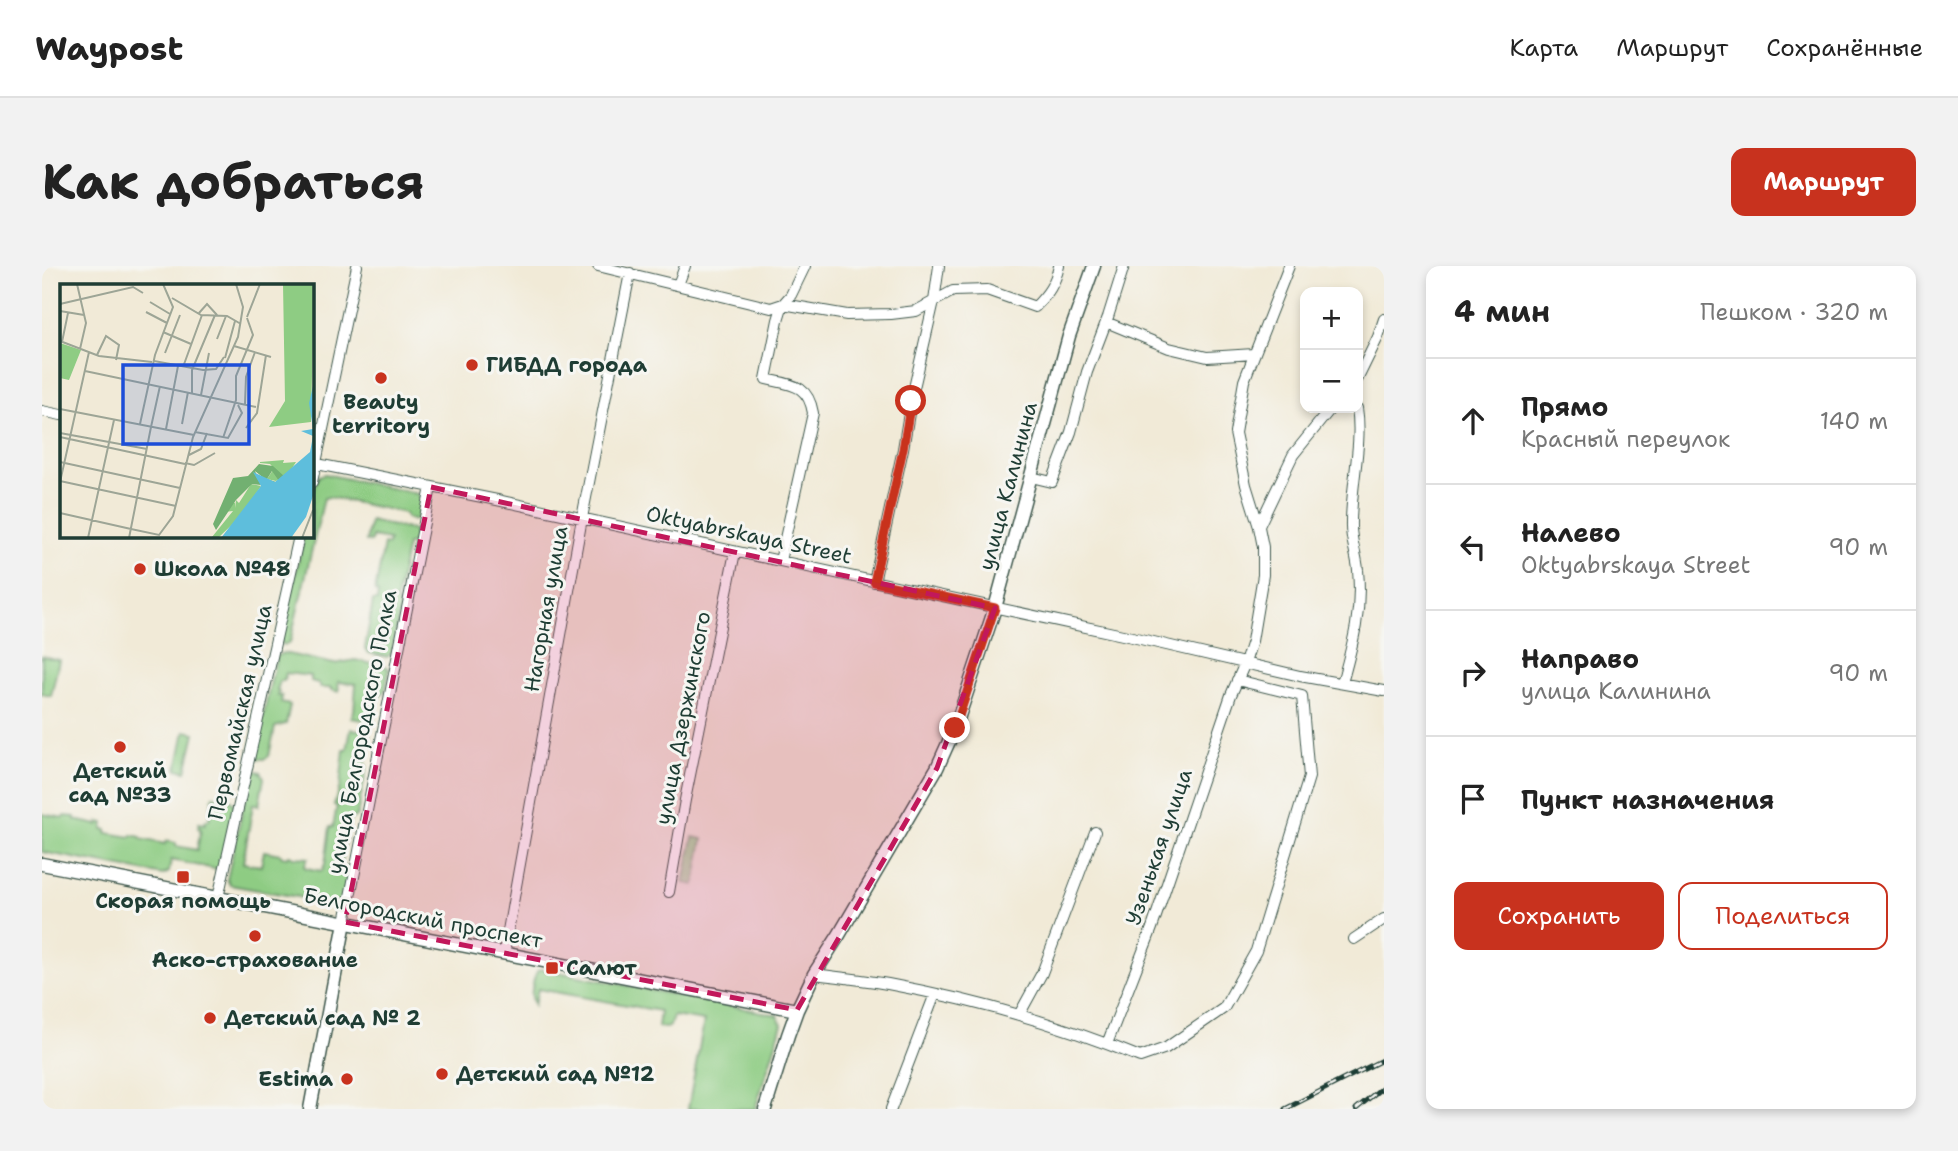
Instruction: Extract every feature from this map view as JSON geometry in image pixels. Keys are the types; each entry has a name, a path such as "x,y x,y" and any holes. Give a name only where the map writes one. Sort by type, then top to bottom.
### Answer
{"main road":[{"name":"улица Калинина","path":"765,1109 797,1010 814,974 937,768 955,728 995,608 1069,336 1094,266"},
{"name":"Белгородский проспект","path":"42,864 797,1010"},
{"name":"улица Белгородского Полка","path":"310,1109 345,922"}],"street":[{"path":"314,463 357,266"},
{"path":"598,266 771,308 783,304 847,315 916,311 953,291 987,290 1035,307 1049,293 1059,266"},
{"path":"678,285 685,266"},
{"path":"780,561 813,413 811,399 803,388 766,379 783,304 791,295 805,266"},
{"path":"874,582 934,302 939,266"},
{"path":"1031,477 1052,482 1058,470 1087,372 1124,266"},
{"name":"Узенькая улица","path":"1107,1044 1152,928 1252,641 1263,575 1263,547 1235,433 1244,381 1289,266"},
{"name":"Нагорная улица","path":"504,953 582,518 630,273"},
{"path":"1363,368 1384,319"},
{"path":"1106,322 1169,348 1207,357 1254,354"},
{"path":"42,411 60,415"},
{"path":"1259,527 1293,455 1327,413"},
{"path":"1342,682 1357,625 1359,604 1358,568 1350,530 1359,427 1358,413"},
{"name":"Oktyabrskaya Street","path":"314,463 582,518 1300,676 1384,691"},
{"name":"улица Белгородского Полка","path":"345,922 431,487"},
{"name":"Первомайская улица","path":"218,898 299,537"},
{"name":"улица Дзержинского","path":"669,891 735,552"},
{"path":"814,974 935,993 1019,1015 1107,1044 1140,1058 1166,1048 1224,1009 1256,951 1309,777 1302,696 1237,680"},
{"path":"1019,1015 1042,972 1095,832"},
{"path":"1354,939 1384,919"},
{"path":"891,1109 935,993"}],"highlighted area":[{"path":"431,487 995,608 937,768 797,1010 345,922"}],"green space":[{"path":"325,474 418,494 422,502 418,517 413,520 406,518 405,513 324,498 290,642 285,645 280,640 304,537 313,537 313,498 319,476"},
{"path":"370,521 412,530 415,535 414,542 407,545 396,600 400,607 392,653 387,657 369,653 365,649 373,601 377,601 378,593 375,592 384,544 388,545 389,540 372,537 371,542 366,541"},
{"path":"283,653 334,664 355,660 388,667 385,691 377,699 374,718 369,721 351,718 356,684 338,682 339,692 332,688 321,688 318,683 311,681 311,676 286,673 277,690 278,696 282,696 281,703 290,705 286,724 275,727 269,756 259,759 255,754 276,658"},
{"path":"42,656 59,660 51,696 42,694"},
{"path":"351,729 366,731 370,736 357,816 350,819 341,865 348,867 350,871 342,903 230,885 227,879 251,773 256,771 261,772 264,778 259,805 253,804 243,863 261,866 264,851 281,856 308,858 304,866 306,868 322,871 337,806 334,805 340,786 344,750 347,750"},
{"path":"185,731 195,733 186,771 177,769"},
{"path":"213,796 231,800 235,805 220,870 171,860 169,872 163,875 42,852 42,814 75,817 75,820 98,825 99,822 104,823 103,829 107,830 107,833 132,835 165,844 166,841 197,850 201,829 198,828 199,823 205,824 206,820 209,820"},
{"path":"693,837 703,839 695,885 684,883"},
{"path":"538,970 777,1015 782,1024 755,1109 688,1109 704,1021 673,1016 670,1026 658,1027 660,1011 538,989 534,1005 533,982"}],"railway":[{"path":"1285,1109 1384,1059"},
{"path":"1356,1109 1384,1086"}],"place":[{"name":"ГИБДД города","path":"472,365"},
{"name":"Beauty territory","path":"381,378"},
{"name":"Школа №48","path":"140,569"},
{"name":"Детский сад №33","path":"120,747"},
{"name":"Скорая помощь","path":"183,877"},
{"name":"Аско-страхование","path":"255,936"},
{"name":"Салют","path":"552,968"},
{"name":"Детский сад № 2","path":"210,1018"},
{"name":"Детский сад №12","path":"442,1074"},
{"name":"Estima","path":"347,1079"}],"route":[{"path":"911,401 874,582 995,608 955,728"}]}
